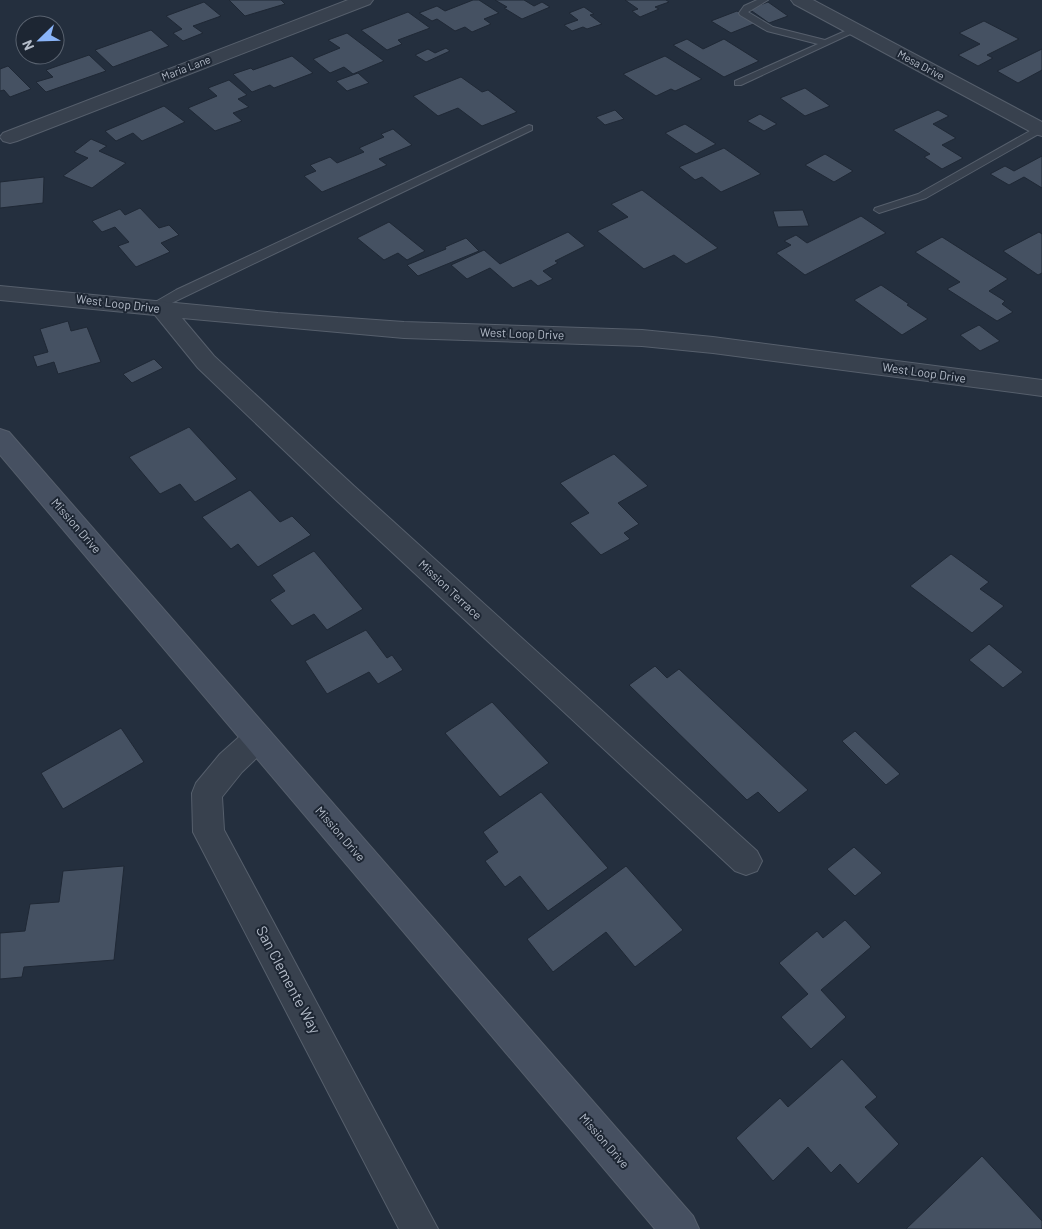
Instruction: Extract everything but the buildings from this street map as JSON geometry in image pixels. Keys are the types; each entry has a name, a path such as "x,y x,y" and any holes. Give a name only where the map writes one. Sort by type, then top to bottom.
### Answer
{"street":[{"name":"Maria Lane","path":"10,137 364,0"},
{"name":"Mesa Drive","path":"800,0 1041,130"},
{"name":"West Loop Drive","path":"0,293 157,309 404,330 642,338 713,345 1042,388"},
{"name":"Mission Terrace","path":"157,309 227,381 352,500 746,861"},
{"name":"Mission Drive","path":"0,438 680,1229"},
{"name":"San Clemente Way","path":"258,738 231,763 207,793 209,832 419,1229"}],"lane":[{"path":"764,0 747,8 743,13 770,29 826,43"},
{"path":"738,84 855,30"},
{"path":"157,309 180,293 529,128"},
{"path":"879,210 922,196 1041,130"}]}
